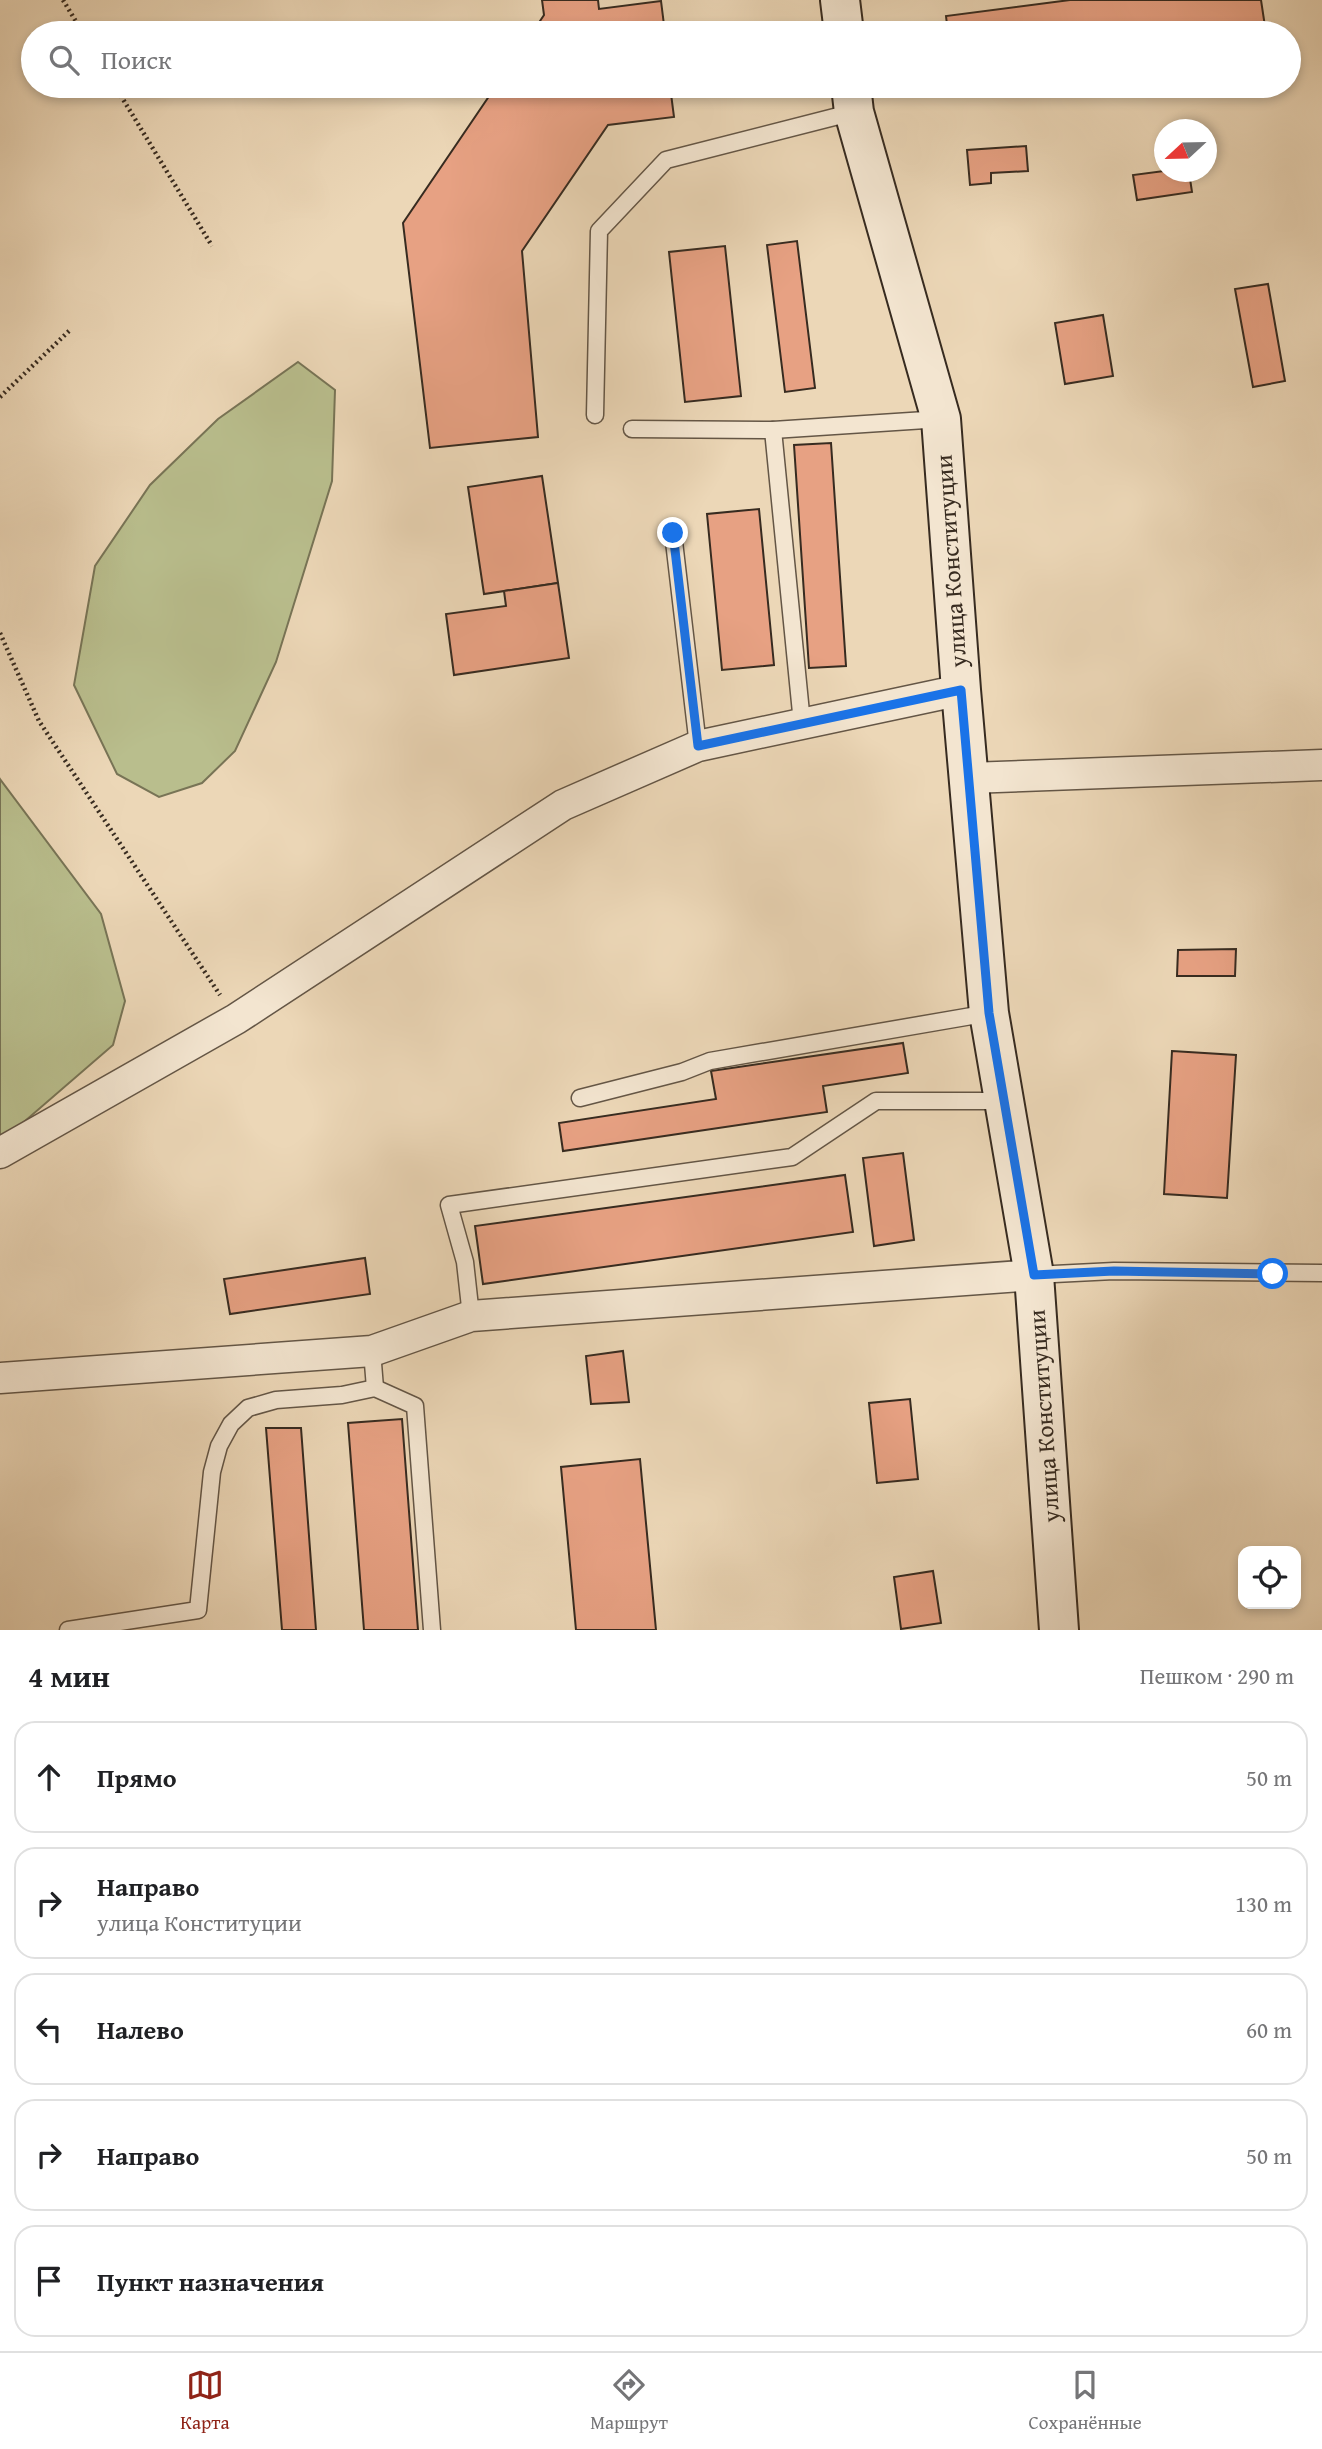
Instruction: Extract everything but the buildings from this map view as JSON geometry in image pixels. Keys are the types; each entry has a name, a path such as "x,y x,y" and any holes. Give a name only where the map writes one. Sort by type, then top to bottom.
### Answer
{"main road":[{"path":"840,0 843,21"},
{"name":"улица Конституции","path":"853,99 941,419 989,1013 1034,1275 1059,1630"}],"street":[{"path":"0,1153 236,1019 563,805 698,746 961,690"},
{"path":"969,778 1322,765"},
{"path":"0,1378 372,1350 471,1316 1034,1275"}],"lane":[{"path":"596,415 599,231 666,160 853,99"},
{"path":"632,429 773,430 941,419"},
{"path":"773,430 802,723"},
{"path":"673,533 698,746"},
{"path":"580,1098 682,1072 710,1061 989,1013"},
{"path":"471,1316 465,1262 449,1205 792,1157 876,1101 1006,1101"},
{"path":"1034,1275 1114,1271 1322,1273"},
{"path":"372,1350 375,1388"},
{"path":"68,1630 198,1610 212,1472 219,1446 231,1424 248,1408 276,1400 342,1395 375,1388 415,1406 432,1630"}],"path":[{"path":"63,0 76,21"},
{"path":"122,98 212,246"},
{"path":"0,397 69,331"},
{"path":"0,633 39,721 236,1019"}],"green space":[{"path":"298,362 335,390 332,481 276,662 235,751 202,783 159,797 117,774 74,685 95,566 150,485 218,419"},
{"path":"0,779 101,914 125,1001 113,1045 10,1134 0,1139"}],"route":[{"path":"673,533 698,746 961,690 989,1013 1034,1275 1114,1271 1273,1274"}]}
